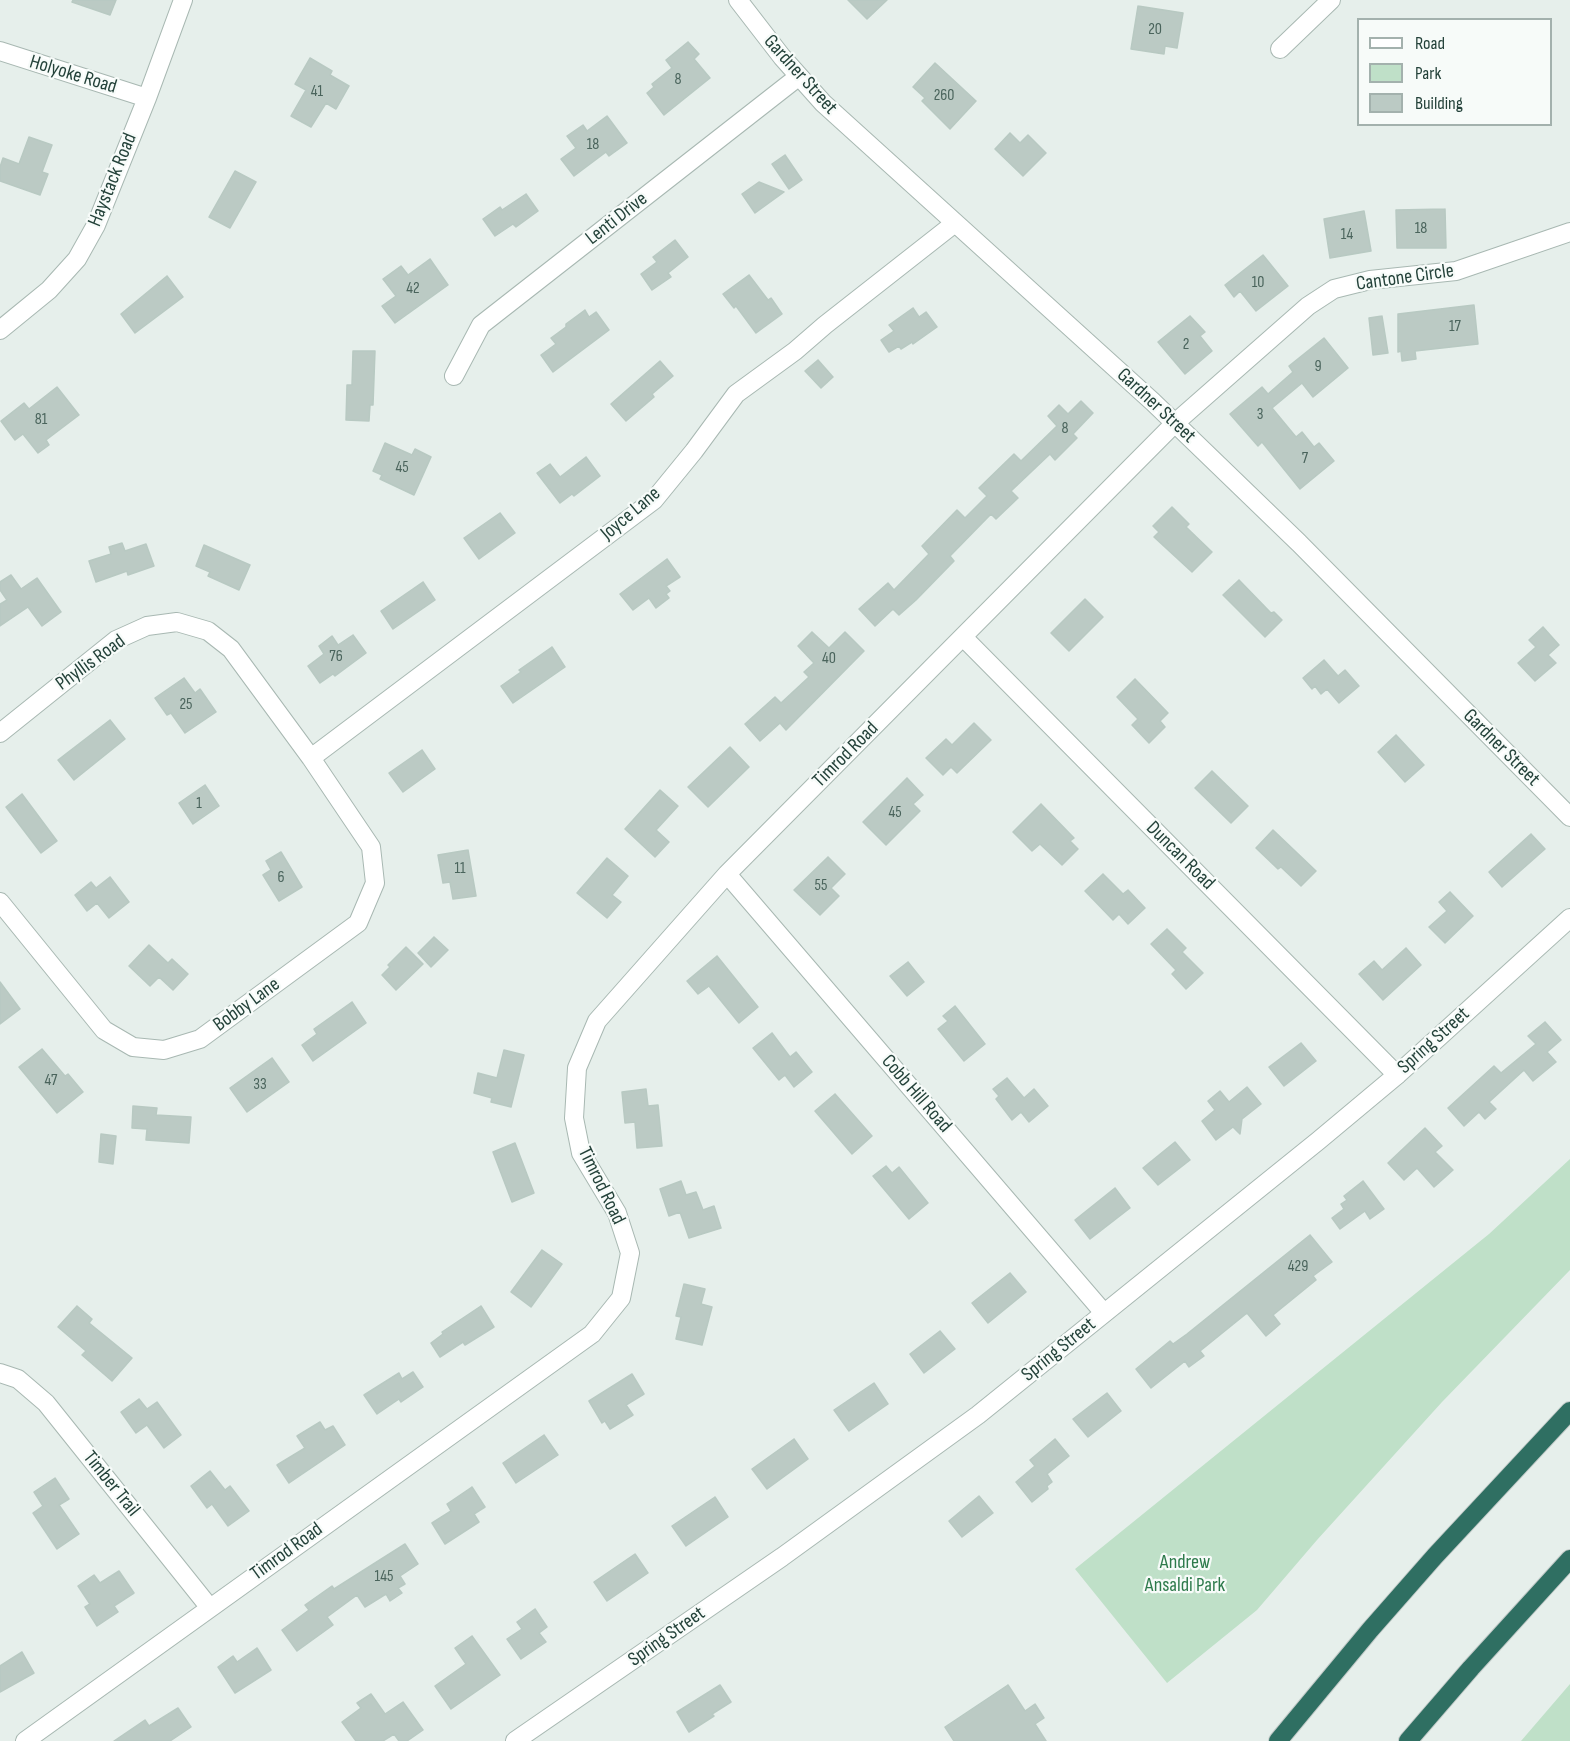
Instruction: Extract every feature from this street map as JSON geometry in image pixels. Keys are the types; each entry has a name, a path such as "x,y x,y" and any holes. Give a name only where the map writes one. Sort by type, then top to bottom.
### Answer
{"highway":[{"path":"1278,1741 1344,1660 1435,1556 1570,1411"},
{"path":"1408,1741 1570,1559"}],"street":[{"name":"Haystack Road","path":"0,330 49,291 77,259 96,225 183,0"},
{"name":"Gardner Street","path":"738,0 798,77 856,135 1081,336 1174,423 1299,543 1570,817"},
{"path":"1280,49 1330,0"},
{"name":"Holyoke Road","path":"0,51 147,98"},
{"name":"Lenti Drive","path":"454,375 481,325 798,77"},
{"name":"Joyce Lane","path":"311,758 654,500 694,451 736,393 795,351 955,223"},
{"name":"Cantone Circle","path":"1174,423 1308,306 1334,289 1370,280 1456,272 1570,232"},
{"name":"Timrod Road","path":"25,1741 592,1334 621,1298 630,1253 617,1213 581,1153 574,1118 577,1068 597,1021 728,874 964,638 1174,423"},
{"name":"Phyllis Road","path":"0,733 116,640 147,626 177,622 208,631 231,649 311,758"},
{"name":"Duncan Road","path":"964,638 1397,1075"},
{"name":"Bobby Lane","path":"0,902 104,1030 133,1047 164,1050 200,1039 358,923 375,883 371,847 311,758"},
{"name":"Cobb Hill Road","path":"728,874 1104,1313"},
{"name":"Spring Street","path":"515,1741 773,1564 978,1415 1397,1075 1570,918"},
{"name":"Timber Trail","path":"0,1373 18,1379 46,1403 210,1608"}],"green space":[{"name":"Andrew Ansaldi Park","path":"1570,1159 1570,1270 1442,1402 1257,1610 1167,1683 1075,1569 1489,1234"},
{"path":"1570,1684 1570,1741 1521,1741"}],"building":[{"path":"73,0 116,0 110,15 72,2"},
{"path":"848,0 887,0 867,19"},
{"path":"1138,6 1183,13 1177,48 1165,46 1164,54 1131,49"},
{"path":"688,42 699,54 694,59 710,78 664,115 647,93 654,87 652,84 672,68 666,60"},
{"path":"310,58 332,71 330,75 349,86 336,109 326,103 311,127 291,116 306,90 295,84"},
{"path":"935,63 976,101 950,129 922,101 925,98 913,87"},
{"path":"607,116 627,143 609,156 606,152 574,176 561,159 576,148 567,136 583,125 587,131"},
{"path":"1010,133 1020,143 1028,135 1046,153 1023,176 995,149"},
{"path":"29,137 52,145 42,172 48,174 40,195 0,181 0,167 3,158 19,164"},
{"path":"785,155 802,180 789,189 772,164"},
{"path":"235,171 256,182 230,228 209,217"},
{"path":"759,182 784,192 755,213 742,194"},
{"path":"526,194 538,211 516,227 513,224 495,236 483,219 500,207 502,210"},
{"path":"1445,209 1446,248 1397,248 1396,210"},
{"path":"1364,211 1371,251 1330,258 1324,219"},
{"path":"675,240 688,257 668,273 671,277 652,290 641,274 657,262 653,257"},
{"path":"1263,255 1288,286 1256,311 1240,291 1234,297 1225,285"},
{"path":"430,259 448,285 395,323 382,306 396,296 383,279 401,266 408,275"},
{"path":"749,275 768,300 771,298 782,314 756,333 736,306 734,308 723,294"},
{"path":"167,276 183,297 135,333 121,314"},
{"path":"1474,305 1478,344 1415,351 1416,359 1402,361 1401,351 1398,352 1398,314"},
{"path":"913,308 919,317 926,312 937,327 913,344 912,342 901,349 899,346 889,352 881,340 894,331 889,325"},
{"path":"585,310 589,317 596,312 609,330 553,372 541,355 556,344 551,338"},
{"path":"1190,316 1205,332 1200,336 1212,351 1185,374 1158,342"},
{"path":"1382,316 1388,353 1373,355 1369,318"},
{"path":"1324,338 1348,368 1313,397 1302,383 1272,408 1296,437 1302,432 1314,447 1319,443 1334,461 1300,489 1262,442 1258,446 1230,414 1262,387 1268,394 1293,372 1289,366"},
{"path":"353,351 375,351 373,405 370,405 369,421 346,420 347,385 352,385"},
{"path":"818,360 833,377 821,388 805,371"},
{"path":"660,361 673,376 652,394 654,397 626,421 611,404"},
{"path":"57,387 79,415 46,440 49,445 38,453 23,434 15,440 1,421 24,403 29,409"},
{"path":"1081,401 1093,413 1073,434 1077,438 1055,460 1050,454 1011,491 1018,498 996,519 991,514 950,556 954,561 916,600 899,615 893,609 875,626 859,609 888,583 894,590 929,554 922,546 957,510 965,518 987,496 979,488 1014,454 1021,461 1057,426 1048,416 1059,405 1068,414"},
{"path":"385,443 412,455 415,449 431,457 414,495 380,479 382,475 373,471"},
{"path":"586,457 600,476 574,496 572,494 560,503 537,473 550,464 560,477"},
{"path":"1172,507 1189,524 1186,527 1212,552 1192,572 1154,537 1159,532 1153,526"},
{"path":"500,513 515,533 479,559 464,538"},
{"path":"122,543 125,551 146,544 154,566 128,575 127,571 96,582 89,561 111,554 109,547"},
{"path":"204,545 250,565 239,590 208,576 210,572 196,566"},
{"path":"667,559 680,577 666,586 670,591 666,594 669,598 656,608 649,598 633,610 620,594"},
{"path":"11,575 21,589 37,578 61,612 42,626 28,607 0,626 0,604 7,600 0,590 0,582"},
{"path":"1239,580 1271,613 1274,612 1282,620 1265,637 1223,595"},
{"path":"423,582 435,600 393,629 381,611"},
{"path":"1085,599 1103,617 1069,651 1051,633"},
{"path":"1543,627 1559,645 1548,655 1556,663 1535,681 1518,663 1536,647 1529,640"},
{"path":"812,632 829,648 845,632 864,651 786,730 780,723 760,741 745,724 775,697 781,703 809,677 804,672 814,663 798,646"},
{"path":"353,635 366,653 335,676 333,674 320,683 308,666 324,654 319,646 332,636 338,645"},
{"path":"552,647 565,667 513,703 501,686"},
{"path":"1324,660 1338,676 1345,670 1359,686 1339,703 1327,689 1321,694 1315,686 1312,689 1303,678"},
{"path":"184,678 195,693 200,689 216,712 185,733 171,713 167,715 155,698"},
{"path":"1135,679 1168,713 1160,721 1165,727 1149,743 1132,725 1138,719 1117,697"},
{"path":"110,720 125,739 74,780 58,760"},
{"path":"974,723 991,740 957,773 951,767 943,775 926,758 946,739 952,745"},
{"path":"1396,735 1424,765 1405,782 1378,752"},
{"path":"730,747 749,767 708,807 688,787"},
{"path":"422,750 435,769 403,792 389,773"},
{"path":"1212,771 1248,806 1231,823 1195,788"},
{"path":"907,778 923,795 913,804 920,811 886,845 863,822"},
{"path":"205,785 219,806 193,824 179,803"},
{"path":"660,790 678,806 656,830 669,842 655,857 625,829"},
{"path":"22,794 57,841 41,853 6,807"},
{"path":"1041,804 1074,838 1070,841 1078,849 1062,865 1040,844 1032,851 1013,832"},
{"path":"1273,830 1316,871 1301,886 1281,867 1278,869 1256,848"},
{"path":"1531,834 1545,849 1502,887 1489,872"},
{"path":"468,850 476,896 453,899 450,882 443,883 438,855"},
{"path":"281,852 302,887 279,901 263,875 271,870 266,861"},
{"path":"828,857 845,874 831,888 839,896 820,915 794,890"},
{"path":"607,858 628,876 612,895 621,902 607,918 577,893"},
{"path":"1103,874 1123,894 1128,890 1145,908 1128,924 1119,914 1113,920 1085,891"},
{"path":"110,877 129,902 109,918 97,903 87,911 75,895 91,882 96,888"},
{"path":"1450,892 1473,916 1445,943 1429,927 1447,911 1439,902"},
{"path":"1167,929 1186,948 1182,952 1203,973 1186,989 1172,974 1176,970 1151,944"},
{"path":"434,937 448,950 431,967 418,953"},
{"path":"149,945 168,963 172,959 188,974 173,990 159,977 150,986 129,966"},
{"path":"406,947 423,964 396,990 382,975 390,967 388,965"},
{"path":"1406,948 1421,965 1383,1000 1359,974 1374,961 1382,970"},
{"path":"717,956 758,1007 739,1023 709,986 698,994 687,981"},
{"path":"908,962 924,982 907,996 890,976"},
{"path":"0,982 20,1009 0,1024"},
{"path":"352,1002 366,1023 313,1061 302,1045 317,1034 314,1029"},
{"path":"955,1006 985,1044 964,1061 938,1029 948,1021 943,1016"},
{"path":"1545,1022 1561,1040 1547,1052 1556,1062 1533,1081 1524,1070 1489,1102 1496,1109 1485,1119 1479,1112 1464,1126 1448,1108 1494,1066 1501,1073 1536,1044 1528,1036"},
{"path":"772,1033 790,1057 796,1052 812,1072 794,1087 785,1075 779,1080 753,1048"},
{"path":"1301,1043 1316,1061 1284,1086 1269,1067"},
{"path":"42,1049 65,1076 68,1074 83,1092 57,1113 19,1067"},
{"path":"504,1050 524,1055 511,1107 491,1102 492,1098 474,1093 478,1073 497,1078"},
{"path":"272,1058 289,1082 247,1112 230,1088"},
{"path":"1007,1078 1024,1098 1034,1089 1048,1106 1029,1122 1021,1112 1012,1120 996,1099 999,1096 993,1089"},
{"path":"1247,1087 1261,1104 1242,1119 1240,1134 1233,1127 1216,1140 1202,1121 1215,1110 1208,1101 1220,1091 1229,1102"},
{"path":"646,1089 648,1106 658,1105 662,1146 637,1148 635,1122 625,1123 622,1092"},
{"path":"835,1094 872,1136 852,1154 815,1111"},
{"path":"133,1106 157,1108 156,1115 191,1117 189,1143 146,1140 147,1129 132,1128"},
{"path":"1425,1128 1442,1146 1435,1152 1453,1170 1434,1187 1417,1168 1404,1180 1388,1163"},
{"path":"101,1134 116,1136 113,1164 99,1162"},
{"path":"1175,1142 1190,1160 1158,1185 1143,1168"},
{"path":"515,1143 534,1193 512,1202 493,1152"},
{"path":"886,1166 892,1173 899,1167 928,1203 909,1219 873,1176"},
{"path":"681,1181 686,1195 696,1192 703,1210 714,1206 721,1228 689,1238 680,1212 669,1216 660,1189"},
{"path":"1363,1181 1384,1209 1370,1219 1365,1211 1340,1229 1332,1218 1344,1209 1341,1204 1347,1200 1344,1196"},
{"path":"1115,1188 1130,1208 1090,1239 1075,1220"},
{"path":"1310,1235 1332,1262 1313,1276 1316,1280 1273,1315 1280,1324 1266,1336 1247,1313 1200,1351 1204,1356 1189,1367 1185,1361 1151,1388 1136,1369 1170,1341 1173,1344 1187,1334"},
{"path":"542,1250 562,1264 531,1307 511,1292"},
{"path":"1010,1273 1026,1292 988,1323 972,1303"},
{"path":"684,1284 705,1289 701,1304 712,1307 702,1345 676,1339 681,1317 676,1316"},
{"path":"77,1306 92,1319 89,1323 132,1358 112,1381 82,1355 86,1351 58,1327"},
{"path":"481,1306 494,1327 465,1345 463,1342 440,1357 431,1343 443,1334 442,1332"},
{"path":"940,1331 955,1349 924,1373 910,1354"},
{"path":"413,1372 423,1387 377,1414 364,1395 399,1373 402,1379"},
{"path":"632,1374 644,1394 626,1405 633,1415 610,1429 605,1421 602,1423 589,1401"},
{"path":"874,1383 888,1404 849,1431 834,1410"},
{"path":"1107,1393 1121,1411 1088,1437 1073,1419"},
{"path":"139,1399 147,1409 157,1402 181,1435 164,1448 147,1425 136,1433 121,1412"},
{"path":"320,1422 325,1430 333,1426 345,1445 289,1483 277,1465 305,1448 297,1436"},
{"path":"544,1435 558,1455 516,1483 503,1463"},
{"path":"794,1439 808,1459 767,1489 752,1469"},
{"path":"1055,1439 1069,1456 1047,1474 1052,1482 1047,1486 1048,1489 1032,1502 1016,1482 1035,1466 1030,1460"},
{"path":"210,1471 225,1490 230,1486 249,1511 228,1526 212,1504 207,1508 191,1486"},
{"path":"55,1478 69,1499 59,1505 79,1534 57,1549 33,1513 43,1506 34,1492"},
{"path":"472,1487 485,1507 474,1514 479,1522 445,1544 432,1523 451,1511 447,1504"},
{"path":"979,1496 993,1513 962,1537 949,1521"},
{"path":"715,1497 728,1517 686,1546 672,1526"},
{"path":"405,1544 418,1564 400,1576 405,1584 398,1588 402,1593 390,1601 386,1594 365,1607 357,1595 327,1617 333,1625 297,1651 282,1630 309,1610 305,1605 332,1586 334,1589"},
{"path":"635,1554 648,1573 607,1601 594,1582"},
{"path":"119,1571 134,1593 114,1606 118,1612 97,1626 85,1607 90,1604 78,1586 94,1575 100,1583"},
{"path":"535,1609 547,1627 539,1633 546,1642 521,1659 507,1639 522,1629 517,1622"},
{"path":"472,1636 500,1675 451,1709 435,1686 466,1664 455,1648"},
{"path":"257,1648 271,1670 235,1693 218,1667 233,1656 237,1662"},
{"path":"22,1652 34,1673 0,1692 0,1666"},
{"path":"720,1685 731,1702 689,1732 677,1712"},
{"path":"1008,1685 1025,1711 1035,1704 1044,1718 1035,1724 1046,1741 954,1741 945,1727"},
{"path":"371,1694 385,1714 403,1702 423,1730 407,1741 399,1741 394,1734 383,1741 356,1741 342,1722 361,1708 357,1703"},
{"path":"178,1708 191,1727 170,1741 114,1741 145,1720 149,1726"}]}
